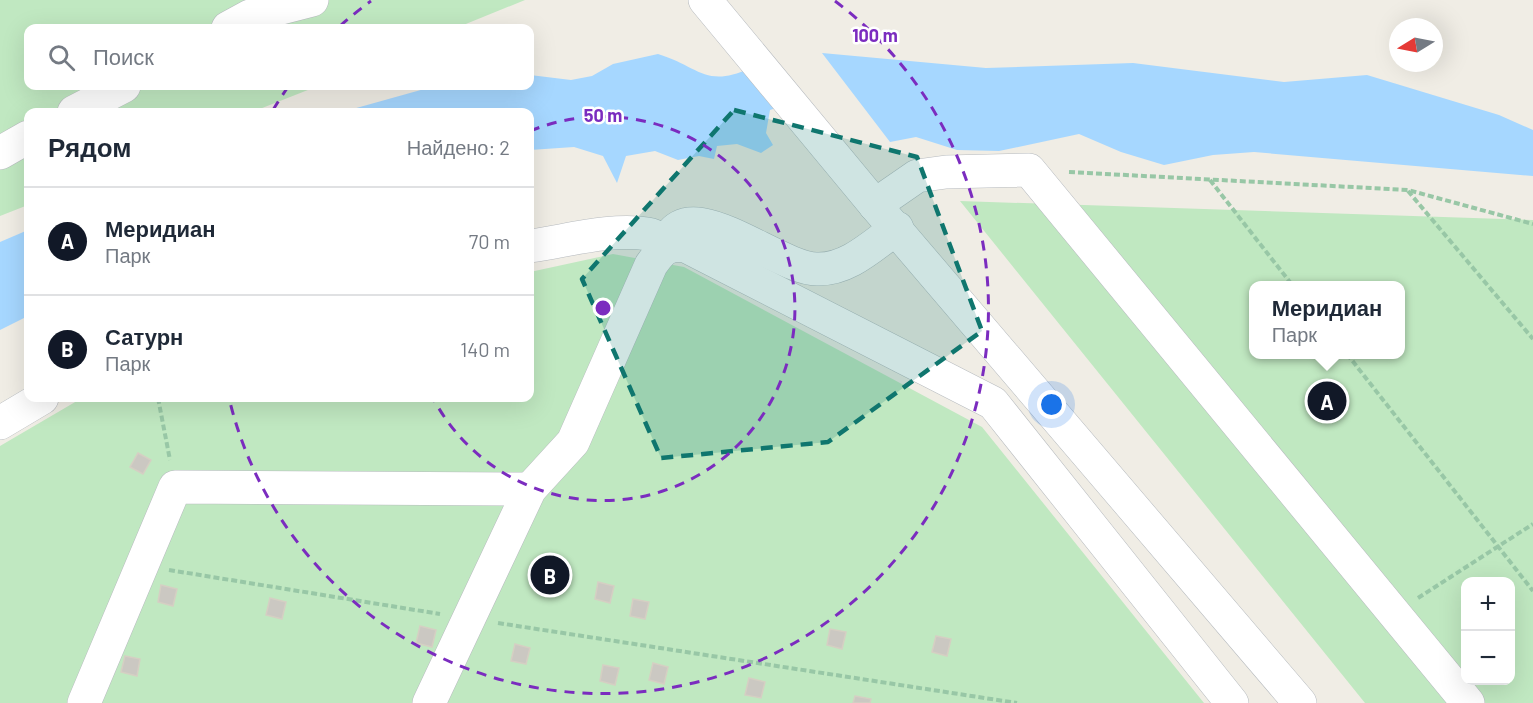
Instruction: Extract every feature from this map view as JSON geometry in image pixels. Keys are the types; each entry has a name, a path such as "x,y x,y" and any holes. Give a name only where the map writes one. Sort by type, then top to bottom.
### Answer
{"street":[{"path":"235,24 250,16 312,0"},
{"path":"705,0 874,205 897,228 1300,703"},
{"path":"82,108 116,90"},
{"path":"0,153 24,139"},
{"path":"874,205 917,176 946,172 1029,170 1468,703"},
{"path":"666,247 669,235 681,224 696,222 728,233 782,261 818,270 854,259 897,228"},
{"path":"534,245 613,234 649,234 660,239 666,247"},
{"path":"429,703 530,489 573,442 651,265 671,244 686,246 993,403 1232,703"},
{"path":"0,423 35,402"},
{"path":"84,703 175,487 530,489"}],"path":[{"path":"1029,170 1408,190 1533,224"},
{"path":"1209,180 1290,281"},
{"path":"1408,190 1533,339"},
{"path":"1351,359 1533,591"},
{"path":"159,402 175,487"},
{"path":"1394,614 1533,524"},
{"path":"142,566 1017,703"}],"highlighted area":[{"path":"734,110 917,157 982,331 828,442 661,458 582,279"}],"green space":[{"path":"0,0 525,0 466,24 24,24 24,90 308,90 262,108 24,108 24,207 0,216"},
{"path":"960,201 1533,220 1533,703 1365,703"},
{"path":"613,254 684,267 982,427 1204,703 0,703 0,446 75,402 534,402 534,271"}],"water":[{"path":"822,53 986,68 1133,63 1284,82 1367,75 1499,115 1533,130 1533,176 1254,152 1213,155 1164,165 1121,152 1079,134 999,151 957,150 916,137 890,142"},
{"path":"658,54 712,76 735,74 750,68 782,106 770,110 766,133 773,145 761,153 737,144 717,146 714,159 699,156 678,160 655,151 626,156 617,183 603,156 574,147 534,150 534,108 356,108 421,90 534,90 534,75 571,80 592,76 613,64"},
{"path":"24,232 24,318 0,330 0,242"}],"building":[{"path":"138,453 151,460 143,474 130,467"},
{"path":"598,582 614,586 610,603 595,599"},
{"path":"161,585 177,589 173,606 158,602"},
{"path":"270,598 286,602 282,619 266,615"},
{"path":"633,599 649,602 645,619 630,616"},
{"path":"420,626 436,630 432,647 416,643"},
{"path":"830,629 846,632 842,649 827,645"},
{"path":"936,636 951,639 947,656 932,652"},
{"path":"515,644 530,648 526,664 511,661"},
{"path":"125,656 140,659 137,676 121,672"},
{"path":"653,663 668,667 664,684 649,680"},
{"path":"603,665 619,668 615,685 600,681"},
{"path":"749,678 765,682 761,698 745,695"},
{"path":"855,696 871,699 870,703 853,703"}],"place":[{"name":"Меридиан","path":"1327,401"},
{"name":"Сатурн","path":"550,575"}]}
